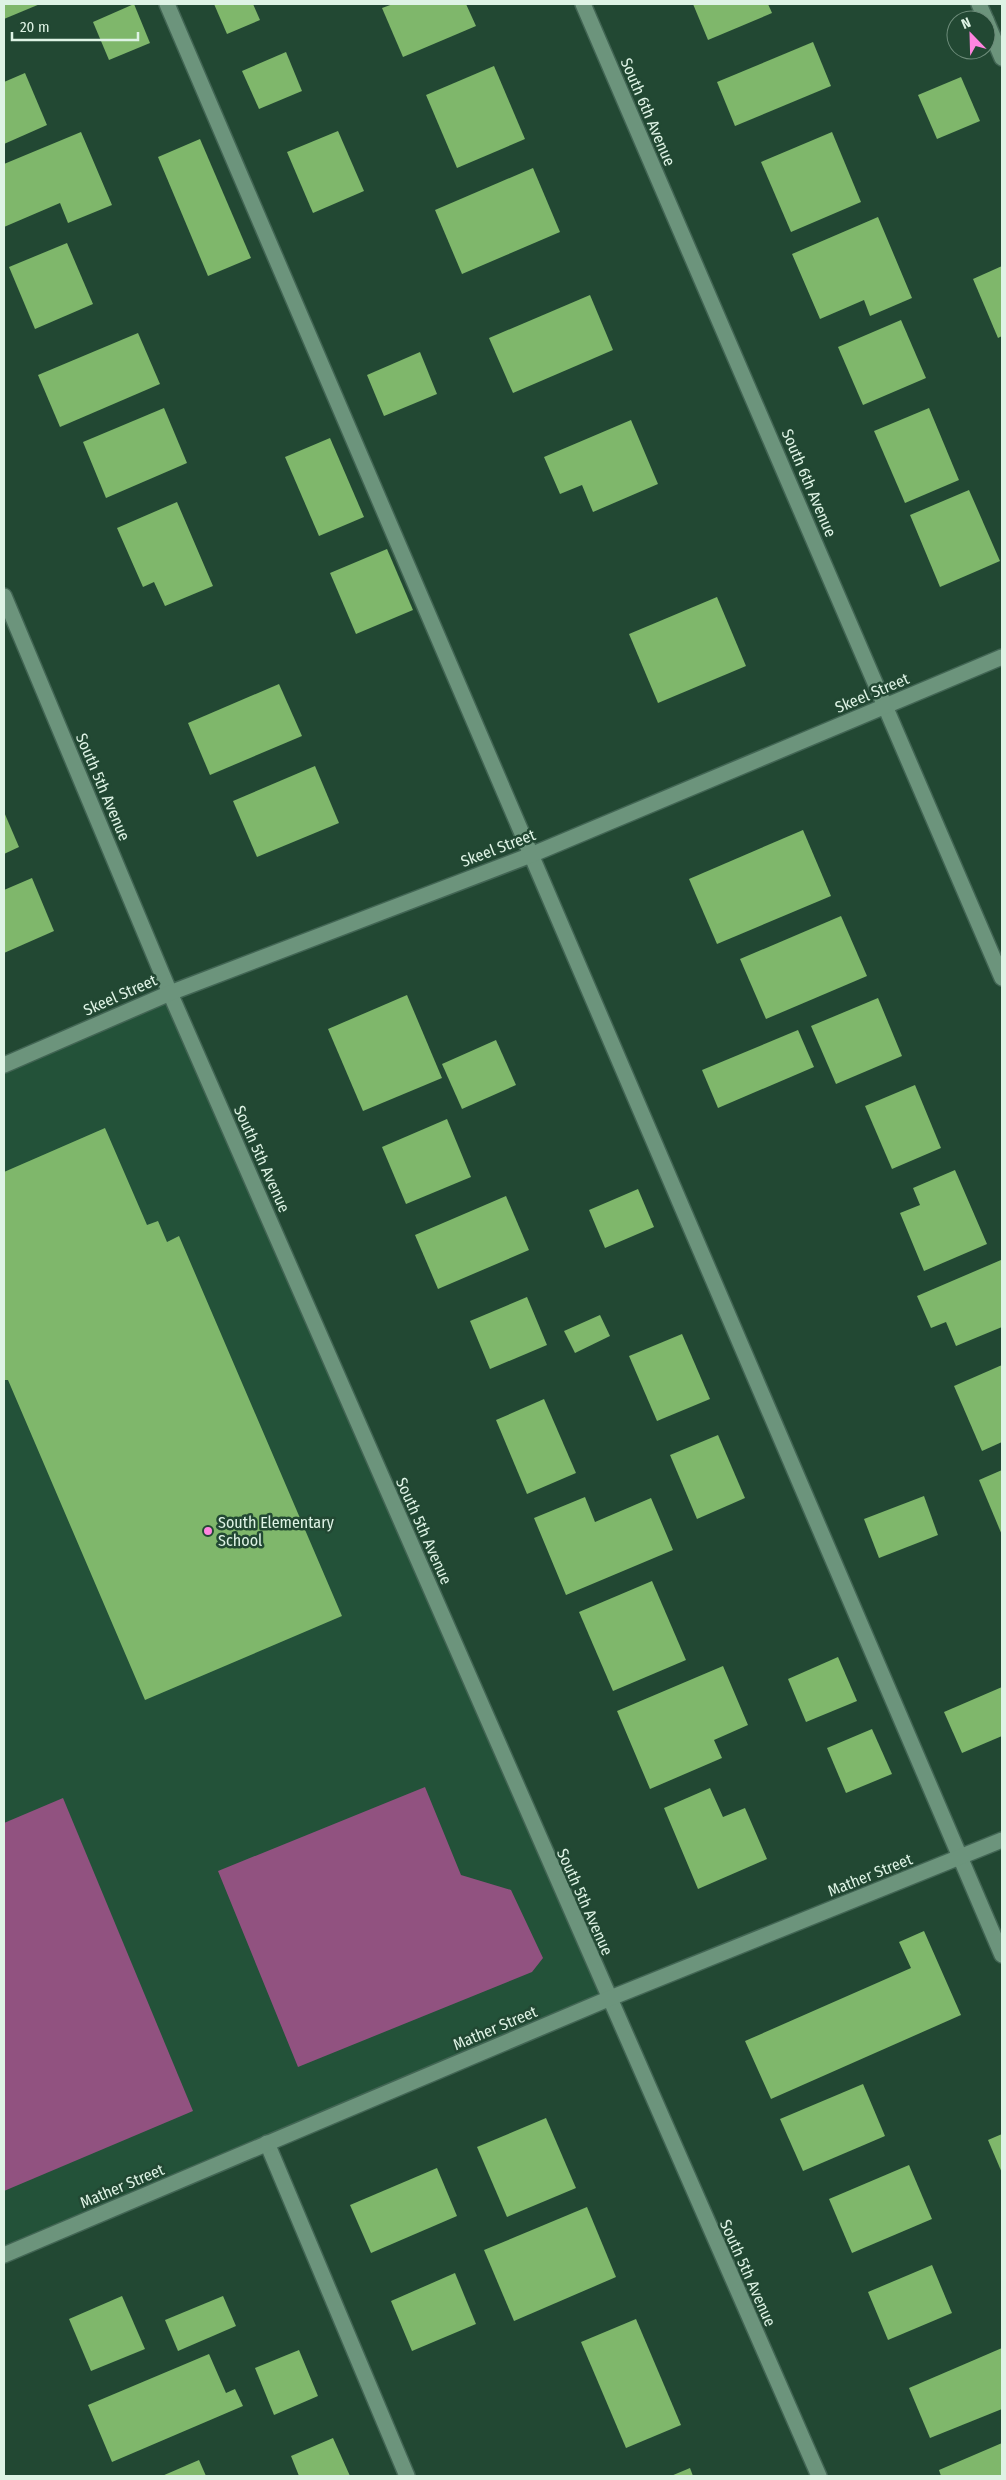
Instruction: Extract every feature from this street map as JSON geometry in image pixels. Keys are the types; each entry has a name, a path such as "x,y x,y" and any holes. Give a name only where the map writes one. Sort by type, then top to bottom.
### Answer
{"street":[{"path":"168,4 1002,1955"},
{"name":"South 6th Avenue","path":"582,4 887,706 1002,978"},
{"path":"996,44 1002,58"},
{"name":"South 5th Avenue","path":"4,596 170,993 608,1999 819,2476"},
{"name":"Skeel Street","path":"4,1065 170,993 531,855 1002,657"},
{"name":"Mather Street","path":"4,2255 608,1999 1002,1840"},
{"path":"267,2143 406,2476"}],"shaded area":[{"name":"South Elementary School","path":"176,990 614,1996 4,2255 4,1065"},
{"path":"425,1787 461,1875 511,1890 543,1958 532,1972 298,2067 218,1871"},
{"path":"63,1798 193,2111 4,2191 4,1823"}],"building":[{"path":"4,4 40,4 4,19"},
{"path":"134,4 150,43 109,60 93,22"},
{"path":"214,4 253,4 260,20 227,34"},
{"path":"393,4 466,4 476,26 403,57 382,8"},
{"path":"693,4 768,4 772,13 708,40"},
{"path":"813,42 831,86 735,126 717,82"},
{"path":"286,52 302,91 259,109 242,71"},
{"path":"494,66 525,139 457,168 426,95"},
{"path":"25,73 47,125 4,144 4,82"},
{"path":"961,77 980,121 937,139 918,95"},
{"path":"338,131 364,191 313,213 287,152"},
{"path":"81,132 112,205 68,223 60,203 4,227 4,164"},
{"path":"832,132 861,202 791,232 761,162"},
{"path":"200,139 251,258 208,276 158,157"},
{"path":"533,168 560,232 462,274 435,210"},
{"path":"878,217 912,298 870,316 864,300 820,319 792,254"},
{"path":"67,243 93,304 35,329 9,267"},
{"path":"1002,266 1002,336 998,338 973,279"},
{"path":"590,295 613,350 513,393 489,338"},
{"path":"901,320 926,378 863,405 838,347"},
{"path":"138,333 160,384 60,427 38,375"},
{"path":"420,352 437,394 384,416 367,375"},
{"path":"164,408 187,463 106,498 83,442"},
{"path":"929,408 959,480 905,503 874,431"},
{"path":"631,420 658,484 593,512 582,485 560,494 544,457"},
{"path":"330,438 364,517 319,536 285,457"},
{"path":"969,490 1000,561 940,587 910,515"},
{"path":"177,502 213,586 165,606 154,582 143,587 117,528"},
{"path":"387,549 413,610 356,634 330,573"},
{"path":"717,597 746,666 658,703 629,634"},
{"path":"279,684 302,736 210,775 188,723"},
{"path":"315,766 339,823 257,857 233,801"},
{"path":"4,812 19,847 4,854"},
{"path":"803,830 831,896 717,944 689,879"},
{"path":"32,878 54,931 4,953 4,890"},
{"path":"841,916 867,976 766,1019 740,959"},
{"path":"407,995 442,1078 363,1111 328,1029"},
{"path":"878,998 902,1056 836,1084 811,1026"},
{"path":"798,1030 814,1067 718,1108 702,1070"},
{"path":"496,1040 516,1085 462,1109 442,1064"},
{"path":"915,1085 941,1148 892,1169 865,1106"},
{"path":"447,1119 471,1177 406,1204 382,1147"},
{"path":"105,1128 147,1225 158,1221 167,1242 179,1236 342,1616 145,1700 8,1380 4,1380 4,1172"},
{"path":"955,1170 987,1244 924,1271 900,1213 920,1205 913,1188"},
{"path":"638,1189 654,1227 605,1248 589,1210"},
{"path":"506,1196 529,1250 438,1289 415,1235"},
{"path":"1001,1260 1002,1327 956,1346 946,1322 931,1328 917,1296"},
{"path":"527,1297 547,1345 490,1369 470,1321"},
{"path":"600,1315 610,1336 575,1353 564,1331"},
{"path":"682,1334 710,1399 657,1421 629,1356"},
{"path":"1002,1365 1002,1442 982,1451 954,1386"},
{"path":"544,1399 576,1473 527,1494 496,1420"},
{"path":"718,1435 745,1498 697,1519 670,1455"},
{"path":"1002,1470 1002,1535 979,1480"},
{"path":"924,1496 938,1535 879,1558 864,1519"},
{"path":"585,1497 595,1522 651,1498 673,1550 566,1595 534,1518"},
{"path":"652,1581 686,1660 613,1691 579,1612"},
{"path":"838,1657 857,1701 806,1722 788,1679"},
{"path":"723,1666 748,1725 714,1740 722,1758 650,1789 617,1711"},
{"path":"1002,1687 1002,1736 962,1753 944,1712"},
{"path":"872,1729 892,1774 846,1793 827,1748"},
{"path":"710,1788 723,1817 745,1808 767,1859 698,1889 664,1808"},
{"path":"924,1931 961,2015 771,2099 745,2041 911,1968 899,1942"},
{"path":"863,2084 885,2136 803,2171 780,2119"},
{"path":"546,2118 576,2188 507,2217 477,2147"},
{"path":"1002,2134 1002,2173 988,2140"},
{"path":"909,2165 932,2219 852,2253 829,2199"},
{"path":"437,2168 457,2216 371,2253 350,2205"},
{"path":"587,2207 616,2277 514,2321 484,2250"},
{"path":"932,2265 952,2313 888,2340 868,2292"},
{"path":"455,2273 476,2324 412,2351 391,2301"},
{"path":"122,2296 145,2349 91,2371 69,2319"},
{"path":"223,2296 236,2326 178,2351 165,2320"},
{"path":"636,2319 681,2425 626,2448 581,2342"},
{"path":"1002,2348 1002,2409 930,2438 909,2388"},
{"path":"299,2350 318,2396 274,2415 255,2368"},
{"path":"209,2354 226,2393 235,2389 243,2406 112,2462 88,2405"},
{"path":"333,2438 350,2476 299,2476 291,2456"},
{"path":"1002,2443 1002,2476 941,2476 939,2470"},
{"path":"199,2460 206,2476 162,2476"},
{"path":"690,2468 693,2476 671,2476"}],"place":[{"name":"South Elementary School","path":"208,1531"}]}
